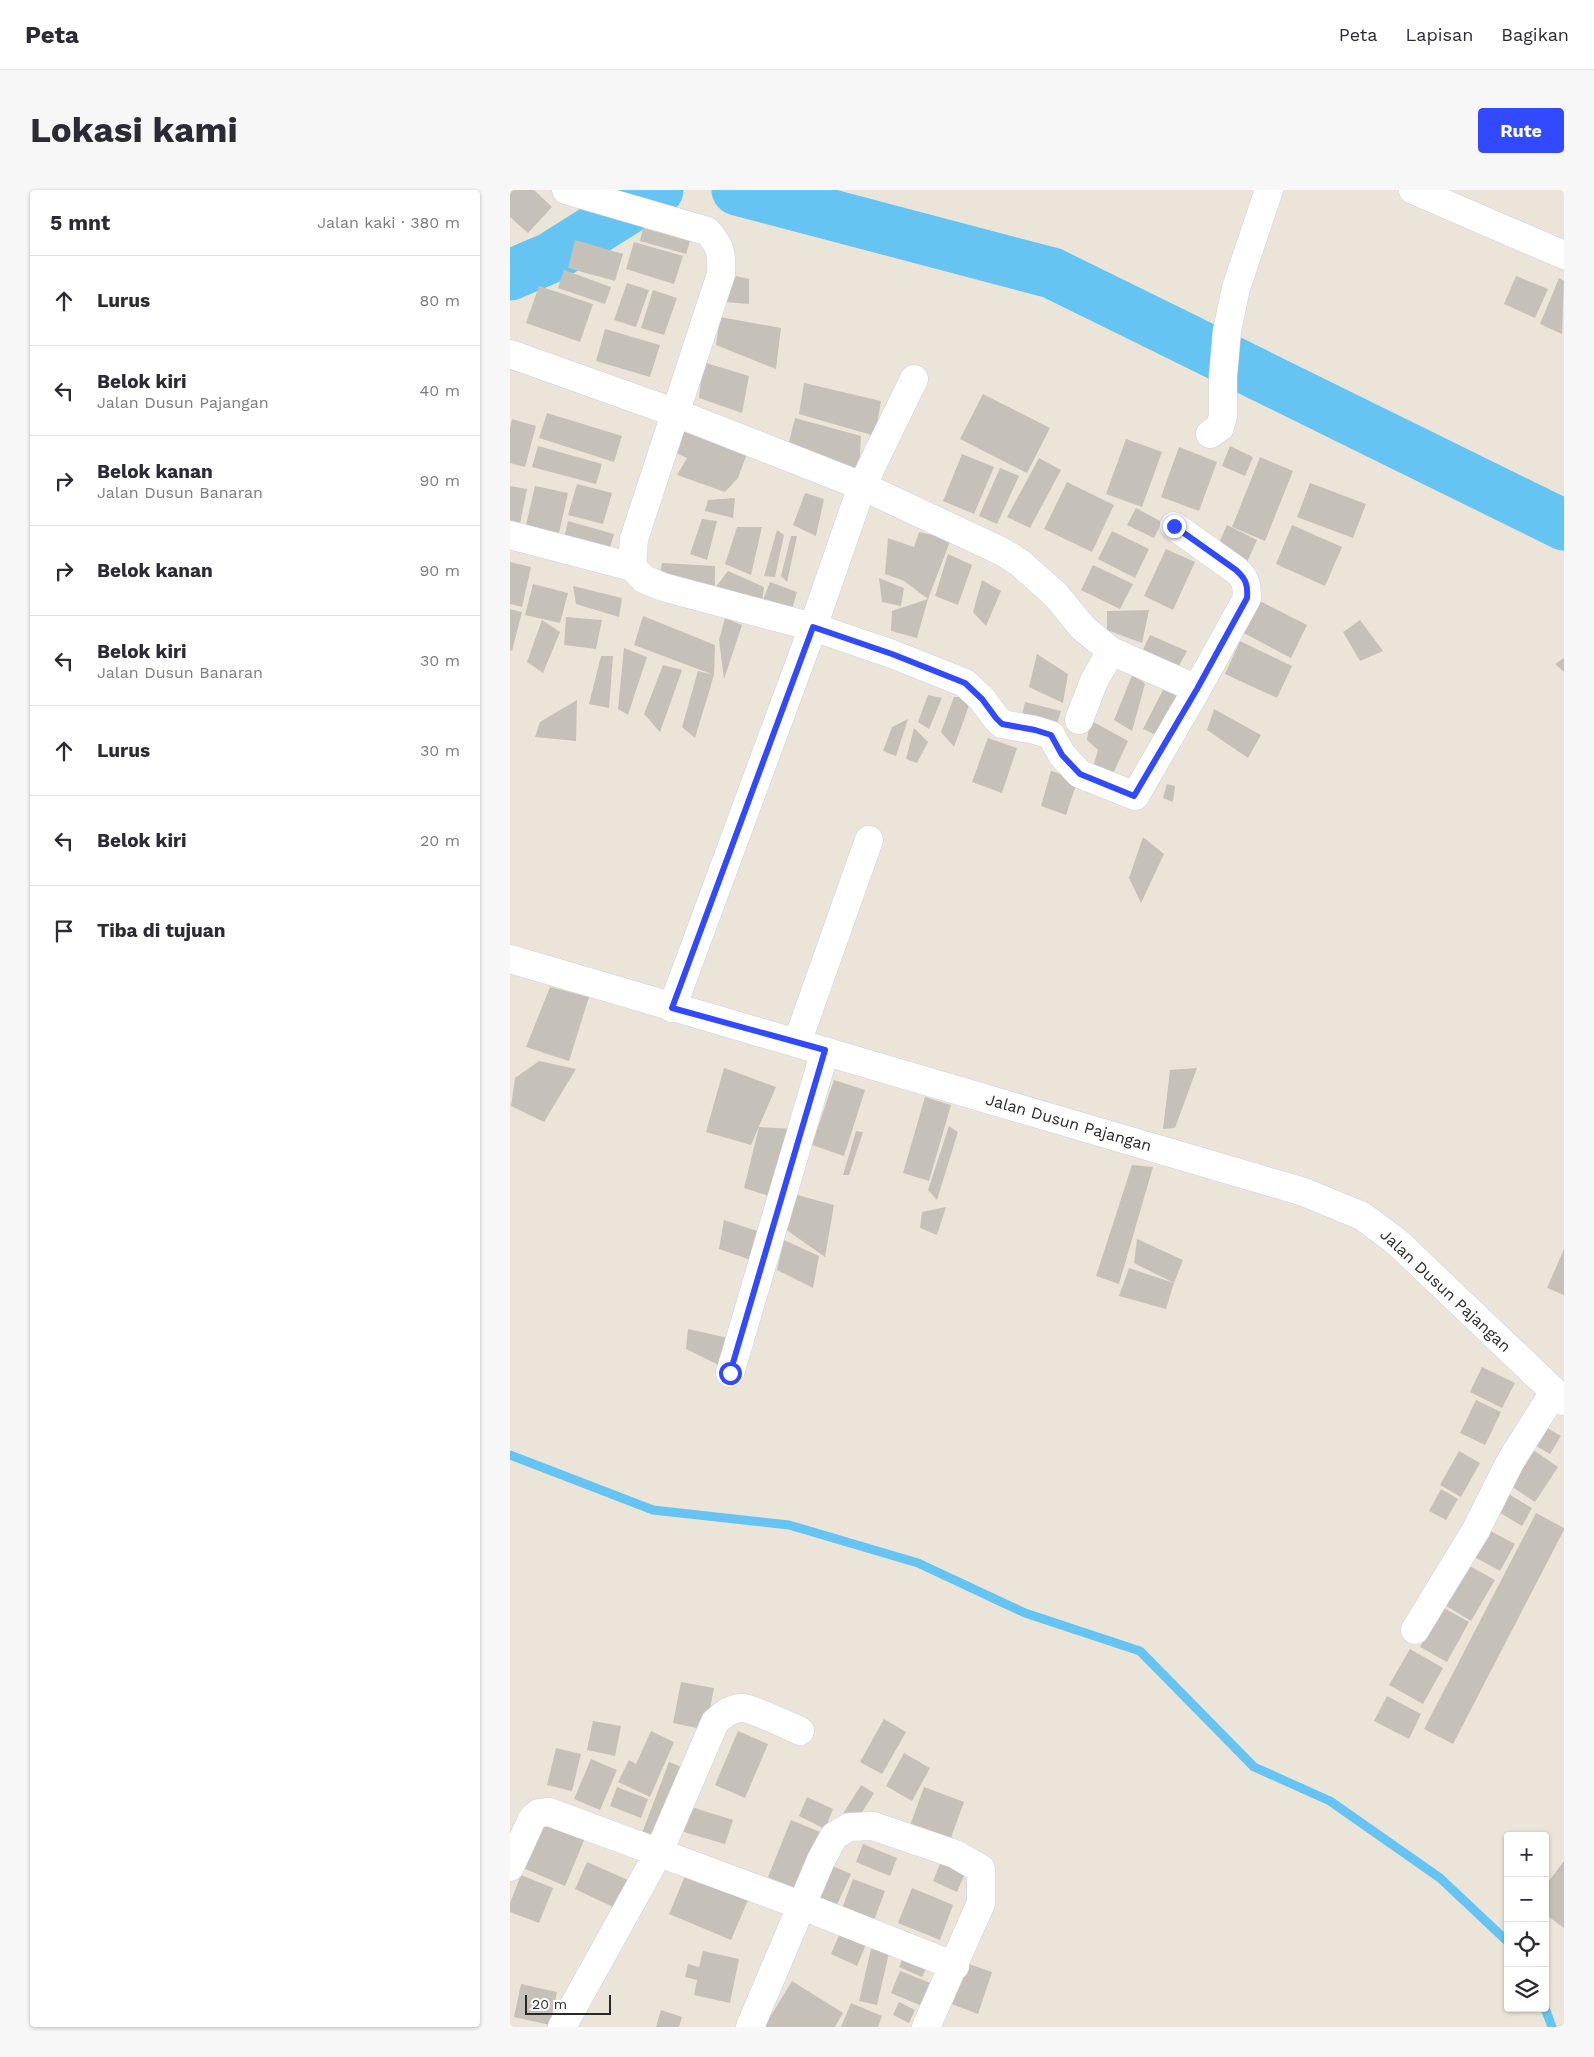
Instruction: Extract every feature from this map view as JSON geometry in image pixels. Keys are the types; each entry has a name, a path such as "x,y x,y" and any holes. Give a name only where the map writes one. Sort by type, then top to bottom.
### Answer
{"street":[{"path":"1210,434 1213,434 1220,428 1223,416 1223,376 1227,331 1236,288 1269,190"},
{"path":"1413,190 1564,255"},
{"path":"576,193 707,231 718,242 721,257 721,274 634,538 632,567"},
{"path":"510,354 676,414 862,486 1003,552 1020,563 1055,594 1083,628 1111,651 1197,689"},
{"path":"672,1008 813,627 862,486 914,379"},
{"path":"510,535 632,567 644,579 663,587 813,627 892,654 965,683 982,699 1002,724 1051,735 1062,755 1080,774 1134,796 1197,689 1247,598 1248,586 1244,577 1174,526"},
{"path":"1079,720 1094,682 1111,651"},
{"path":"797,1043 869,840"},
{"name":"Jalan Dusun Pajangan","path":"510,959 1304,1192 1362,1216 1397,1242 1559,1396"},
{"path":"730,1373 825,1050"},
{"path":"1415,1630 1476,1530 1510,1462 1559,1396"},
{"path":"562,2027 659,1852 708,1736 716,1722 723,1714 744,1708 800,1730"},
{"path":"510,1867 532,1819 539,1813 549,1812 803,1906 955,1966"},
{"path":"750,2027 821,1860 834,1836 849,1828 873,1826 955,1854 981,1869 981,1903 955,1966 926,2027"}],"building":[{"path":"510,190 534,190 552,207 528,233 510,217"},
{"path":"643,228 690,241 686,254 640,241"},
{"path":"575,240 623,254 615,281 568,268"},
{"path":"634,242 683,256 674,284 626,269"},
{"path":"564,270 611,287 605,304 558,288"},
{"path":"736,276 749,279 749,304 725,302"},
{"path":"1516,276 1548,289 1535,318 1504,304"},
{"path":"1559,278 1564,281 1562,334 1540,324"},
{"path":"627,283 649,290 636,327 614,320"},
{"path":"539,286 593,304 580,342 526,323"},
{"path":"653,290 677,298 664,335 641,328"},
{"path":"720,317 781,328 776,369 716,345"},
{"path":"605,329 660,345 650,377 596,361"},
{"path":"703,362 749,376 742,413 699,398"},
{"path":"804,383 881,401 875,436 799,414"},
{"path":"983,394 1050,428 1027,473 960,439"},
{"path":"547,413 622,436 614,462 539,438"},
{"path":"795,418 861,436 859,474 787,450"},
{"path":"512,419 536,426 525,467 510,463 510,428"},
{"path":"686,426 748,451 738,478 725,492 677,475 687,458 676,453"},
{"path":"1126,439 1162,452 1142,507 1106,494"},
{"path":"538,446 602,464 596,484 532,467"},
{"path":"1230,446 1253,457 1245,476 1222,466"},
{"path":"1179,447 1217,462 1199,511 1161,497"},
{"path":"962,454 994,467 974,514 943,501"},
{"path":"1260,457 1293,471 1265,541 1232,527"},
{"path":"1039,458 1061,470 1030,528 1007,517"},
{"path":"1000,468 1019,476 997,524 979,516"},
{"path":"1067,482 1114,505 1092,552 1044,529"},
{"path":"1310,483 1366,504 1353,538 1297,517"},
{"path":"577,484 612,493 603,524 568,515"},
{"path":"510,486 527,489 520,524 510,522"},
{"path":"535,486 568,493 559,533 526,525"},
{"path":"805,493 824,499 816,536 793,525"},
{"path":"735,498 733,518 705,511 708,500"},
{"path":"1136,508 1162,522 1154,538 1127,525"},
{"path":"702,519 717,521 707,560 690,554"},
{"path":"568,521 614,534 609,551 564,539"},
{"path":"1227,525 1257,540 1247,562 1217,547"},
{"path":"1292,525 1342,547 1325,586 1276,564"},
{"path":"737,527 762,527 751,575 725,564"},
{"path":"777,530 784,535 775,577 764,576"},
{"path":"1112,531 1149,549 1135,578 1098,559"},
{"path":"919,532 951,539 928,599 904,581 885,574 888,538 914,547"},
{"path":"791,536 797,536 787,582 781,576"},
{"path":"1166,549 1195,562 1173,610 1144,596"},
{"path":"948,554 972,565 958,605 935,596"},
{"path":"510,562 531,567 522,607 510,604"},
{"path":"662,563 715,566 715,588 728,571 764,587 762,602 660,575"},
{"path":"1093,565 1133,584 1120,609 1081,590"},
{"path":"879,578 904,588 901,606 882,602"},
{"path":"982,580 1001,591 986,626 973,612"},
{"path":"770,582 797,592 792,609 762,602"},
{"path":"533,584 568,593 560,623 525,615"},
{"path":"573,586 622,598 619,617 576,604"},
{"path":"928,599 917,638 891,631 892,611"},
{"path":"1256,599 1307,625 1291,658 1240,631"},
{"path":"510,609 522,612 512,651 510,650"},
{"path":"1149,610 1142,643 1107,630 1107,611"},
{"path":"643,616 715,645 714,675 634,645"},
{"path":"566,617 602,620 596,649 564,645"},
{"path":"725,618 742,625 724,679 719,640"},
{"path":"542,620 560,632 543,673 527,662"},
{"path":"1360,620 1383,651 1360,661 1343,632"},
{"path":"1150,635 1187,651 1176,671 1140,656"},
{"path":"1240,641 1292,666 1277,698 1225,674"},
{"path":"624,648 647,657 628,715 618,709"},
{"path":"1037,654 1068,674 1063,703 1029,687"},
{"path":"601,656 613,656 609,708 589,704"},
{"path":"1564,658 1564,672 1555,664"},
{"path":"663,665 682,670 660,732 644,714"},
{"path":"698,671 714,675 695,738 682,727"},
{"path":"1133,673 1145,684 1132,731 1114,720"},
{"path":"1165,686 1187,698 1160,737 1143,729"},
{"path":"928,695 942,698 929,729 918,722"},
{"path":"954,697 972,697 954,747 941,732"},
{"path":"577,700 576,741 535,737 540,722"},
{"path":"1025,702 1061,711 1055,731 1021,720"},
{"path":"1214,709 1261,735 1248,758 1207,730"},
{"path":"908,719 896,756 883,751 892,727"},
{"path":"1090,720 1128,741 1112,776 1093,767 1098,750 1087,740"},
{"path":"914,728 928,742 917,763 906,759"},
{"path":"988,738 1017,748 1002,793 972,782"},
{"path":"1051,771 1078,779 1066,815 1041,806"},
{"path":"1167,784 1175,786 1173,802 1163,798"},
{"path":"1143,837 1164,854 1141,903 1129,878"},
{"path":"550,987 589,997 569,1061 526,1047"},
{"path":"539,1061 576,1069 544,1122 511,1106 515,1078"},
{"path":"724,1068 776,1087 751,1145 706,1132"},
{"path":"1197,1068 1175,1128 1163,1129 1170,1070"},
{"path":"834,1080 865,1090 844,1156 812,1145"},
{"path":"925,1097 951,1105 929,1181 903,1173"},
{"path":"949,1126 958,1132 937,1200 928,1190"},
{"path":"759,1127 795,1129 775,1198 744,1188"},
{"path":"856,1131 863,1132 849,1175 843,1175"},
{"path":"1132,1165 1153,1167 1119,1284 1096,1276"},
{"path":"790,1193 834,1205 825,1257 781,1226"},
{"path":"946,1207 937,1235 920,1228 922,1212"},
{"path":"724,1220 760,1232 754,1261 719,1249"},
{"path":"1137,1239 1183,1260 1174,1283 1134,1263"},
{"path":"784,1240 819,1256 813,1288 777,1270"},
{"path":"1564,1249 1564,1295 1547,1288"},
{"path":"1129,1268 1174,1283 1166,1309 1119,1296"},
{"path":"688,1329 733,1339 725,1368 686,1349"},
{"path":"1482,1367 1515,1383 1502,1408 1470,1392"},
{"path":"1476,1400 1501,1412 1485,1445 1460,1433"},
{"path":"1542,1425 1561,1436 1550,1454 1531,1443"},
{"path":"1529,1447 1558,1467 1535,1502 1506,1483"},
{"path":"1459,1451 1480,1463 1461,1497 1440,1485"},
{"path":"1441,1489 1458,1499 1446,1520 1429,1511"},
{"path":"1502,1490 1532,1508 1522,1526 1492,1508"},
{"path":"1536,1513 1564,1528 1564,1530 1453,1744 1424,1729"},
{"path":"1485,1528 1515,1544 1500,1571 1471,1555"},
{"path":"1466,1564 1495,1580 1471,1621 1443,1604"},
{"path":"1442,1607 1469,1622 1447,1662 1420,1647"},
{"path":"1410,1649 1443,1668 1423,1704 1389,1685"},
{"path":"681,1682 714,1688 706,1730 673,1723"},
{"path":"1387,1696 1421,1714 1409,1739 1374,1721"},
{"path":"884,1719 906,1732 882,1774 860,1762"},
{"path":"593,1721 621,1726 615,1756 587,1750"},
{"path":"651,1731 674,1742 650,1797 618,1782 629,1760 636,1764"},
{"path":"738,1731 768,1744 745,1798 715,1785"},
{"path":"556,1748 581,1754 572,1791 547,1785"},
{"path":"904,1753 930,1768 912,1801 886,1786"},
{"path":"591,1759 617,1770 600,1810 574,1799"},
{"path":"669,1762 684,1768 656,1839 642,1833"},
{"path":"861,1785 874,1793 854,1825 841,1817"},
{"path":"617,1787 648,1799 641,1818 610,1806"},
{"path":"924,1787 964,1802 948,1846 908,1831"},
{"path":"807,1797 833,1809 825,1829 799,1816"},
{"path":"685,1805 733,1820 725,1844 677,1830"},
{"path":"791,1820 820,1832 796,1889 768,1877"},
{"path":"542,1821 585,1838 565,1886 523,1868"},
{"path":"863,1844 897,1858 890,1876 856,1862"},
{"path":"942,1859 967,1869 957,1892 933,1881"},
{"path":"1564,1861 1564,1928 1549,1917 1549,1881"},
{"path":"587,1862 628,1880 615,1908 575,1889"},
{"path":"826,1863 851,1874 834,1911 809,1899"},
{"path":"686,1874 748,1900 731,1940 669,1914"},
{"path":"521,1875 553,1888 539,1923 510,1912 510,1903"},
{"path":"853,1879 885,1891 872,1926 840,1914"},
{"path":"912,1888 953,1905 940,1940 898,1923"},
{"path":"840,1933 866,1944 857,1966 831,1954"},
{"path":"871,1949 889,1953 877,2005 859,2001"},
{"path":"703,1951 739,1959 730,2003 694,1995 697,1980 685,1977 688,1964 699,1967"},
{"path":"905,1953 929,1963 922,1977 899,1967"},
{"path":"963,1962 992,1972 978,2014 949,2003"},
{"path":"900,1971 933,1984 924,2007 891,1993"},
{"path":"792,1981 843,2013 835,2027 764,2027"},
{"path":"521,1984 557,1992 550,2025 514,2017"},
{"path":"899,2002 915,2010 909,2023 893,2015"},
{"path":"851,2003 882,2016 878,2027 841,2027"},
{"path":"661,2010 682,2017 679,2027 656,2027"}],"waterway":[{"path":"510,275 550,258 658,190"},
{"path":"737,190 1052,273 1564,525"},
{"path":"510,1455 653,1510 789,1525 918,1563 1025,1613 1140,1651 1254,1767 1330,1801 1440,1878 1504,1938"},
{"path":"1546,2012 1552,2027"}],"route":[{"path":"730,1373 825,1050 672,1008 813,627 892,654 965,683 982,699 1002,724 1018,726 1051,735 1062,755 1080,774 1134,796 1197,689 1247,598 1248,586 1244,577 1174,526"}]}
